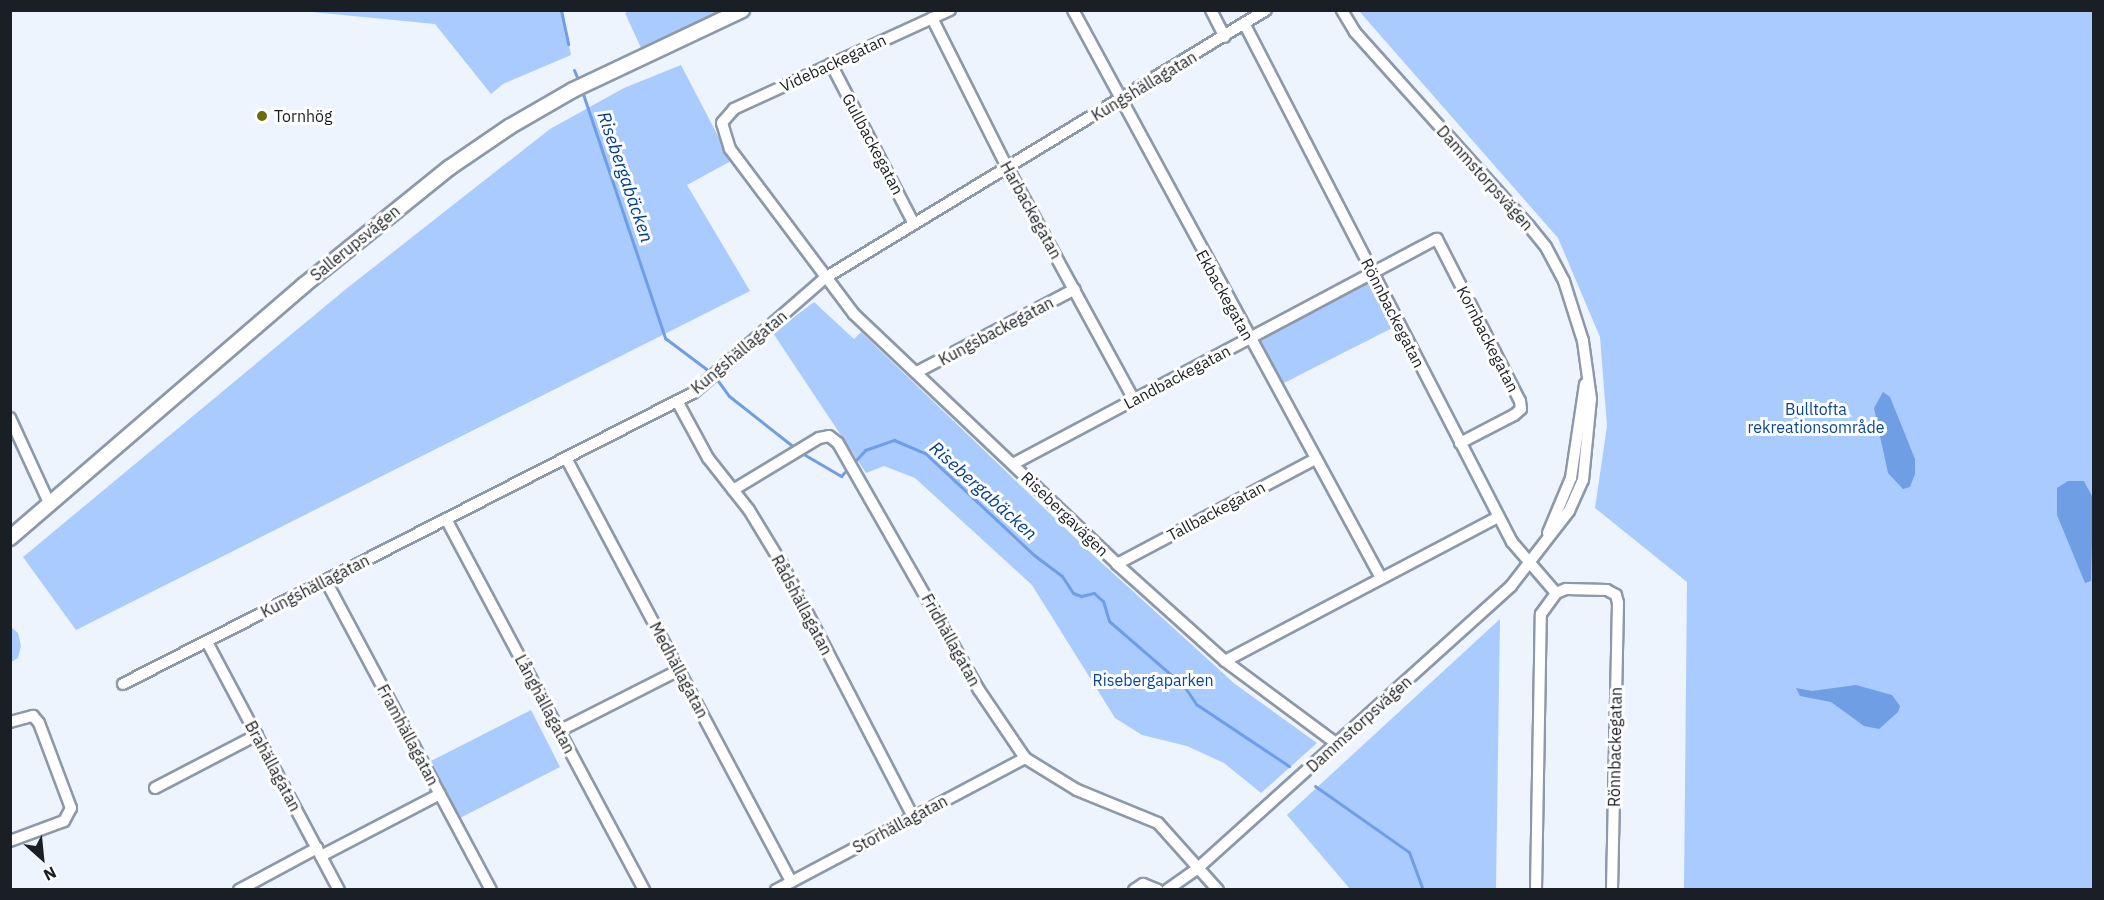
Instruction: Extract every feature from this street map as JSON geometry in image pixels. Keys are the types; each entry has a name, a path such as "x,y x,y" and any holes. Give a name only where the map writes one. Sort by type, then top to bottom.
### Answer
{"main road":[{"name":"Sallerupsvägen","path":"10,537 366,234 449,168 573,90 611,70 742,10"}],"street":[{"name":"Videbackegatan","path":"722,123 734,109 950,10"},
{"name":"Ekbackegatan","path":"1073,10 1119,101 1380,578"},
{"path":"1211,10 1225,37"},
{"name":"Kungshällagatan","path":"123,684 704,386 825,278 1245,25 1266,10"},
{"name":"Dammstorpsvägen","path":"1167,890 1198,868 1511,586 1541,549 1571,478 1580,434 1587,368 1575,313 1546,247 1355,32 1342,10"},
{"name":"Harbackegatan","path":"932,18 1007,167 1134,400"},
{"name":"Rönnbackegatan","path":"1245,25 1512,542 1556,592 1566,589 1607,590 1616,595 1618,603 1612,890"},
{"name":"Gullbackegatan","path":"831,64 915,224"},
{"name":"Risebergavägen","path":"722,123 730,150 854,314 1117,564 1225,661 1337,744"},
{"name":"Landbackegatan","path":"1013,464 1437,239"},
{"name":"Kornbackegatan","path":"1437,239 1520,401 1521,409 1514,415 1460,443"},
{"name":"Kungsbackegatan","path":"917,372 1075,289"},
{"name":"Rådshällagatan","path":"677,401 708,458 733,490 782,564 914,817"},
{"path":"10,418 13,435 50,505"},
{"name":"Fridhällagatan","path":"733,490 802,446 829,436 849,458 979,690 1025,758 1077,790 1158,823 1218,890"},
{"name":"Medhällagatan","path":"566,458 791,882"},
{"name":"Tallbackegatan","path":"1117,564 1315,459"},
{"path":"1225,661 1498,517"},
{"name":"Långhällagatan","path":"446,519 644,890"},
{"name":"Framhällagatan","path":"326,581 490,890"},
{"path":"1536,890 1541,614 1556,592"},
{"name":"Brahällagatan","path":"207,642 339,890"},
{"path":"560,731 679,670"},
{"path":"10,722 33,716 39,723 71,808 64,821 10,842"},
{"path":"155,788 256,735"},
{"name":"Storhällagatan","path":"776,890 1025,758"},
{"path":"239,890 440,794"},
{"path":"1134,890 1143,884 1158,890"}],"green space":[{"path":"302,11 561,11 571,55 503,84 491,94 435,24"},
{"path":"630,11 719,11 641,48 625,13"},
{"name":"Bulltofta rekreationsområde","path":"1359,11 2093,11 2093,889 1684,889 1687,582 1595,508 1607,426 1600,337 1558,238"},
{"path":"681,65 731,161 687,185 750,291 76,630 23,557 346,289 550,129 624,88"},
{"path":"1370,282 1393,327 1280,385 1257,340"},
{"name":"Risebergaparken","path":"814,302 854,339 861,332 1093,555 1235,684 1317,743 1261,793 1224,763 1187,746 1142,735 1115,718 1032,585 915,478 884,466 866,473 773,333"},
{"path":"1500,619 1496,889 1350,889 1287,815"},
{"path":"11,627 18,633 21,646 18,658 11,662"},
{"path":"531,710 560,767 453,822 424,764"}],"shaded area":[{"path":"1883,392 1890,397 1915,459 1915,474 1910,487 1903,489 1888,473 1874,408"},
{"path":"2068,481 2084,481 2093,498 2091,581 2085,583 2057,515 2057,488"},
{"path":"1856,685 1892,695 1900,706 1898,712 1879,729 1864,726 1831,702 1800,696 1796,688 1812,691"}],"waterway":[{"name":"Risebergabäcken","path":"561,10 568,44"},
{"name":"Risebergabäcken","path":"574,70 579,82"},
{"name":"Risebergabäcken","path":"582,91 665,338 713,374 729,396 795,448"},
{"name":"Risebergabäcken","path":"800,452 841,476 865,450 894,440 925,453 1034,555 1062,576 1073,593 1081,596 1094,593 1103,601 1109,621 1184,686 1196,704 1289,766"},
{"path":"1315,786 1409,852 1423,890"}],"place":[{"name":"Tornhög","path":"262,116"}]}
